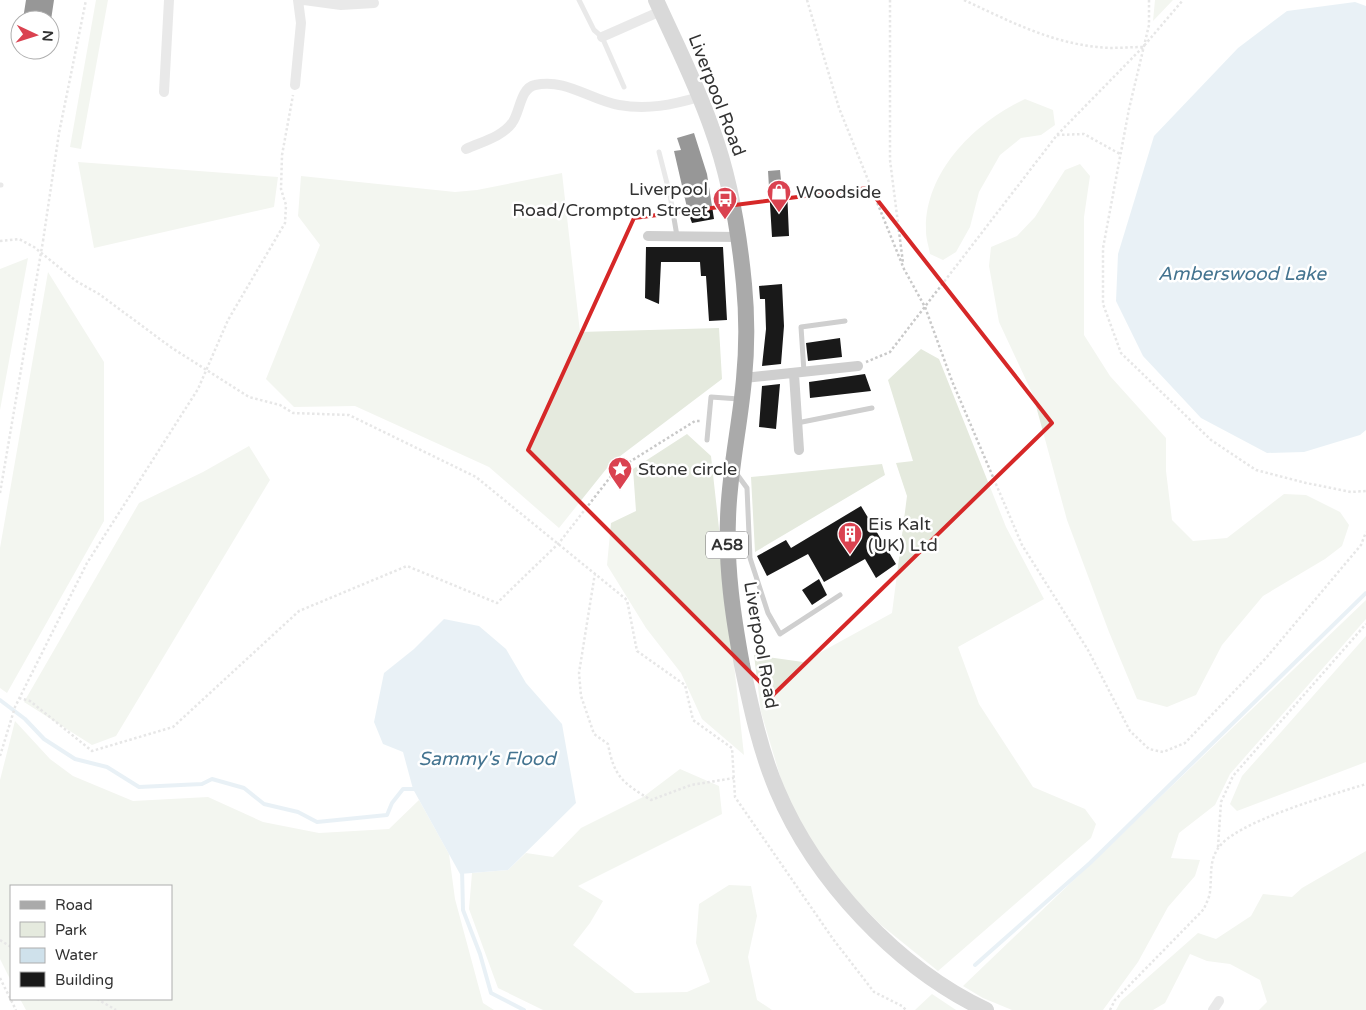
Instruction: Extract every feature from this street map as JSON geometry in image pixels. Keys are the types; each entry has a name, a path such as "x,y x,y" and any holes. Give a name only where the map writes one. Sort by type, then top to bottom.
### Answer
{"main road":[{"name":"Liverpool Road","path":"658,6 712,128 724,166 738,237 746,322 744,378 728,517 731,602 755,722 776,788 787,813 831,880 870,926 917,966 954,992 986,1010"}],"street":[{"path":"164,92 169,0"},
{"path":"295,85 301,23 298,0"},
{"path":"304,0 341,5 374,3"},
{"path":"602,37 658,6"},
{"path":"466,149 504,132 514,122 525,93 532,85 553,82 618,105 647,109 699,97"},
{"path":"648,236 738,237"},
{"path":"744,378 858,366"},
{"path":"799,373 797,423 799,450"},
{"path":"1213,1010 1219,1001"}],"lane":[{"path":"579,0 594,30 602,37 624,87"},
{"path":"659,152 670,194 677,236"},
{"path":"799,373 801,327 845,322"},
{"path":"707,440 711,397 742,399"},
{"path":"797,423 872,408"},
{"path":"733,469 747,488 750,558 768,613 780,634 840,595"}],"path":[{"path":"0,494 59,133 86,0"},
{"path":"807,0 839,108 904,269 925,307 952,381 1022,545 1088,650 1130,731 1149,749 1163,752 1185,743 1266,658 1361,545 1366,532"},
{"path":"890,0 890,160 904,269"},
{"path":"964,0 1026,29 1066,42 1098,48 1143,47"},
{"path":"1149,0 1149,25 1120,154 1104,248 1103,304 1121,353 1211,440 1256,470 1351,492 1366,491"},
{"path":"858,366 890,352 1058,135 1143,47 1183,0"},
{"path":"0,756 10,718 19,698 87,563 198,389 228,320 286,224 286,204 281,188 282,155 295,85"},
{"path":"1058,135 1084,134 1120,154"},
{"path":"0,241 19,239 34,247 76,282 92,289 172,348 208,369 249,397 280,405 293,413 350,415 476,477 627,600 637,651 685,685 693,720 732,748 735,797 833,939 874,992 902,1006 906,1010"},
{"path":"19,698 30,702 92,751 173,726 299,611 407,566 497,603 559,543 615,471 695,421 709,421"},
{"path":"595,573 579,673 581,696 594,734 608,744 612,766 630,787 651,800 691,785 734,778"},
{"path":"1110,1010 1115,1000 1204,909 1210,892 1211,866 1218,848 1221,802 1233,776 1366,624"},
{"path":"1218,848 1242,830 1277,813 1366,784"},
{"path":"0,978 10,998"},
{"path":"99,1000 116,1010"}],"highlighted area":[{"path":"868,188 1052,423 773,695 528,450 634,218"}],"green space":[{"path":"96,0 108,0 81,149 70,147"},
{"path":"1155,0 1173,0 1153,21"},
{"path":"1025,99 1053,110 1055,125 1041,135 1021,138 1000,155 979,192 970,227 956,252 943,260 930,254 926,234 928,209 943,169 971,135 1006,109"},
{"path":"78,162 278,177 274,207 94,248"},
{"path":"1080,164 1090,176 1084,217 1084,335 1110,376 1166,438 1166,471 1172,520 1193,541 1227,538 1284,494 1306,495 1340,512 1349,525 1342,546 1325,559 1263,596 1222,645 1196,695 1167,707 1137,699 1109,632 1067,520 1033,395 999,322 989,266 991,247 1017,236 1035,217 1065,170"},
{"path":"562,173 580,332 719,328 722,379 611,463 559,528 489,467 355,406 294,407 266,379 320,245 298,216 301,176 455,192 477,190"},
{"path":"28,258 0,410 0,269"},
{"path":"48,272 104,362 104,521 7,693 0,688 0,548"},
{"path":"921,349 939,359 1006,527 1044,599 958,647 979,704 1033,787 1085,809 1096,824 1091,838 938,971 881,925 828,872 785,793 761,712 754,655 803,662 892,613 907,496 896,463 913,461 888,380"},
{"path":"687,434 711,456 744,755 702,719 681,673 646,628 607,565 611,523 636,511 633,469"},
{"path":"249,446 270,480 116,736 92,745 24,702 139,503 203,472"},
{"path":"882,464 885,475 755,552 751,477"},
{"path":"1366,600 1366,619 1230,774 1215,805 1179,833 1171,858 1200,860 1195,876 1168,907 1138,962 1103,1010 1012,1010 983,998 963,986"},
{"path":"1366,636 1366,762 1237,811 1230,804 1242,776"},
{"path":"15,721 50,759 73,776 133,801 208,797 263,822 319,833 389,829 419,800 449,854 455,899 483,1003 494,1010 26,1010 21,1000 172,1000 172,885 10,885 10,979 0,959 0,780"},
{"path":"680,769 719,786 722,814 578,886 603,901 590,923 573,945 635,993 687,992 710,982 696,943 699,904 729,885 751,886 757,916 748,957 757,1000 772,1010 543,1010 498,988 469,909 472,873 508,870 526,853 553,857 581,828 643,797"},
{"path":"1366,851 1366,1010 1259,1010 1267,1002 1260,980 1230,964 1207,961 1190,954 1165,1003 1153,1010 1116,1010 1121,1001 1198,933 1216,939 1251,916 1263,894 1292,897 1302,888"},
{"path":"932,994 956,1010 915,1010"}],"water":[{"name":"Amberswood Lake","path":"1355,2 1366,6 1366,430 1360,435 1304,452 1267,453 1201,418 1143,356 1116,301 1118,254 1154,136 1238,48 1287,11"},
{"name":"Sammy's Flood","path":"444,619 479,626 506,649 526,683 562,724 576,803 508,870 460,874 413,789 403,752 383,744 374,722 384,673 414,649"}],"building":[{"path":"26,0 54,0 52,10 24,10"},
{"path":"694,133 707,174 714,219 692,223 674,151 681,150 677,138"},
{"name":"Woodside","path":"780,170 782,190 787,189 789,236 772,237 768,171"},
{"path":"646,247 723,247 727,320 709,321 706,276 701,276 700,262 661,262 659,304 645,298"},
{"path":"782,284 784,326 781,364 762,366 766,329 765,299 760,299 759,286"},
{"path":"840,338 842,357 808,361 806,343"},
{"path":"865,374 871,391 810,398 809,382"},
{"path":"780,384 776,429 759,427 762,386"},
{"name":"Eis Kalt (UK) Ltd","path":"861,506 896,564 876,578 865,559 824,582 808,554 767,576 757,556 786,540 791,548"},
{"path":"819,579 827,595 812,605 802,590"}],"waterway":[{"path":"975,965 1090,863 1366,593"},
{"path":"0,700 25,719 44,739 75,759 107,767 139,787 202,784 212,779 244,788 264,804 298,812 317,822 387,815 392,803 403,789 418,789"},
{"path":"462,869 463,910 480,954 491,993 524,1010"}],"place":[{"name":"Woodside","path":"779,213"},
{"name":"Liverpool Road/Crompton Street","path":"725,220"},
{"name":"Stone circle","path":"620,490"},
{"name":"Eis Kalt (UK) Ltd","path":"850,555"}]}
